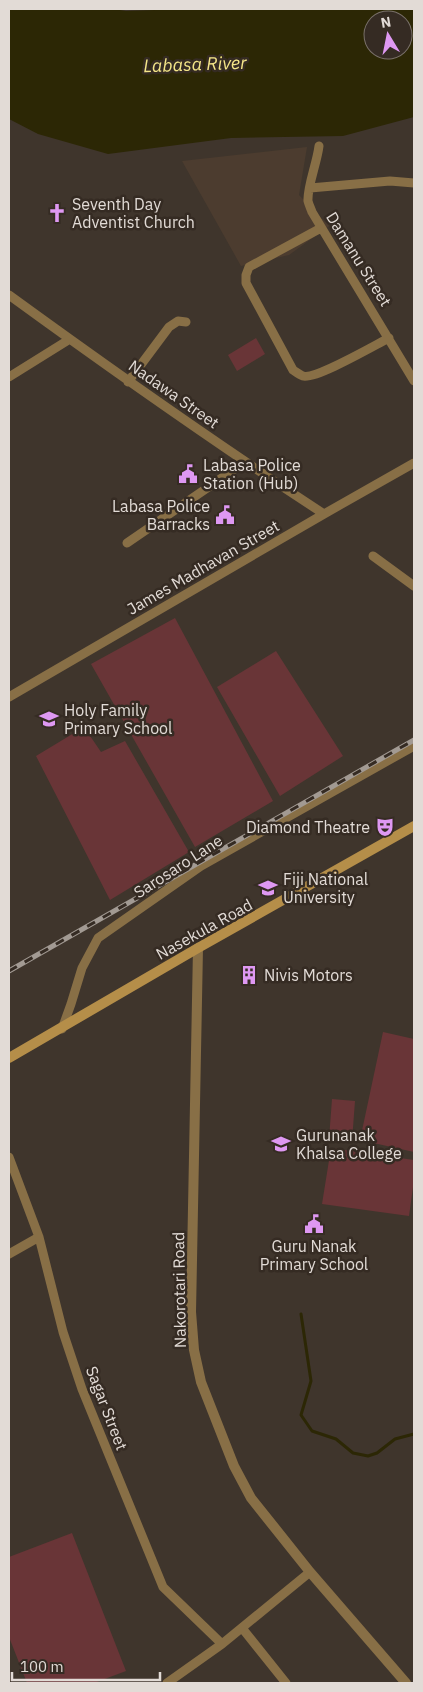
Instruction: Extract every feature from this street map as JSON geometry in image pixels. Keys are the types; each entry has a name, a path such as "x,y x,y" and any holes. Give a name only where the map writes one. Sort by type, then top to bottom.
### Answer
{"main road":[{"name":"Nasekula Road","path":"9,1058 62,1029 198,948 414,826"}],"street":[{"name":"Damanu Street","path":"319,146 308,202 321,228 414,381"},
{"path":"310,188 390,180 414,183"},
{"path":"321,228 249,267 246,275 246,283 293,370 302,376 310,376 389,338"},
{"name":"Nadawa Street","path":"9,295 128,382 324,514"},
{"path":"128,382 168,328 178,321 186,322"},
{"path":"9,377 70,339"},
{"path":"127,543 245,462"},
{"name":"James Madhavan Street","path":"9,697 414,463"},
{"path":"373,556 414,586"},
{"name":"Sarosaro Lane","path":"62,1029 82,968 98,938 201,866 414,746"},
{"name":"Nakorotari Road","path":"198,948 192,1312 194,1350 201,1382 238,1474 251,1498 310,1572 406,1683"},
{"name":"Sagar Street","path":"9,1157 39,1237 64,1332 82,1389 163,1587 222,1644"},
{"path":"9,1254 39,1237"},
{"path":"168,1683 222,1644 310,1572"},
{"path":"242,1628 286,1683"}],"shaded area":[{"path":"307,147 299,195 329,226 289,255 241,266 182,161"},
{"path":"256,338 265,354 237,371 228,355"},
{"path":"175,618 273,801 195,847 91,664"},
{"path":"276,651 343,756 280,796 217,687"},
{"path":"84,727 101,752 125,741 189,852 110,900 36,756"},
{"path":"383,1032 414,1039 414,1152 360,1140"},
{"path":"332,1099 355,1101 352,1141 329,1139"},
{"path":"331,1148 414,1160 414,1180 409,1216 322,1204"},
{"path":"72,1533 126,1671 94,1683 27,1683 9,1637 9,1557"}],"water":[{"name":"Labasa River","path":"9,9 113,9 126,11 183,9 414,9 414,117 343,136 231,138 108,154 38,134 9,119"}],"waterway":[{"path":"301,1314 311,1381 301,1415 312,1431 336,1439 353,1453 368,1456 377,1453 395,1439 414,1434"}],"railway":[{"path":"9,971 414,740"}],"place":[{"name":"Seventh Day Adventist Church","path":"57,213"},
{"name":"Labasa Police Station (Hub)","path":"188,474"},
{"name":"Labasa Police Barracks","path":"225,515"},
{"name":"Holy Family Primary School","path":"49,719"},
{"name":"Diamond Theatre","path":"385,827"},
{"name":"Fiji National University","path":"268,888"},
{"name":"Nivis Motors","path":"249,975"},
{"name":"Gurunanak Khalsa College","path":"281,1144"},
{"name":"Guru Nanak Primary School","path":"314,1224"}]}
